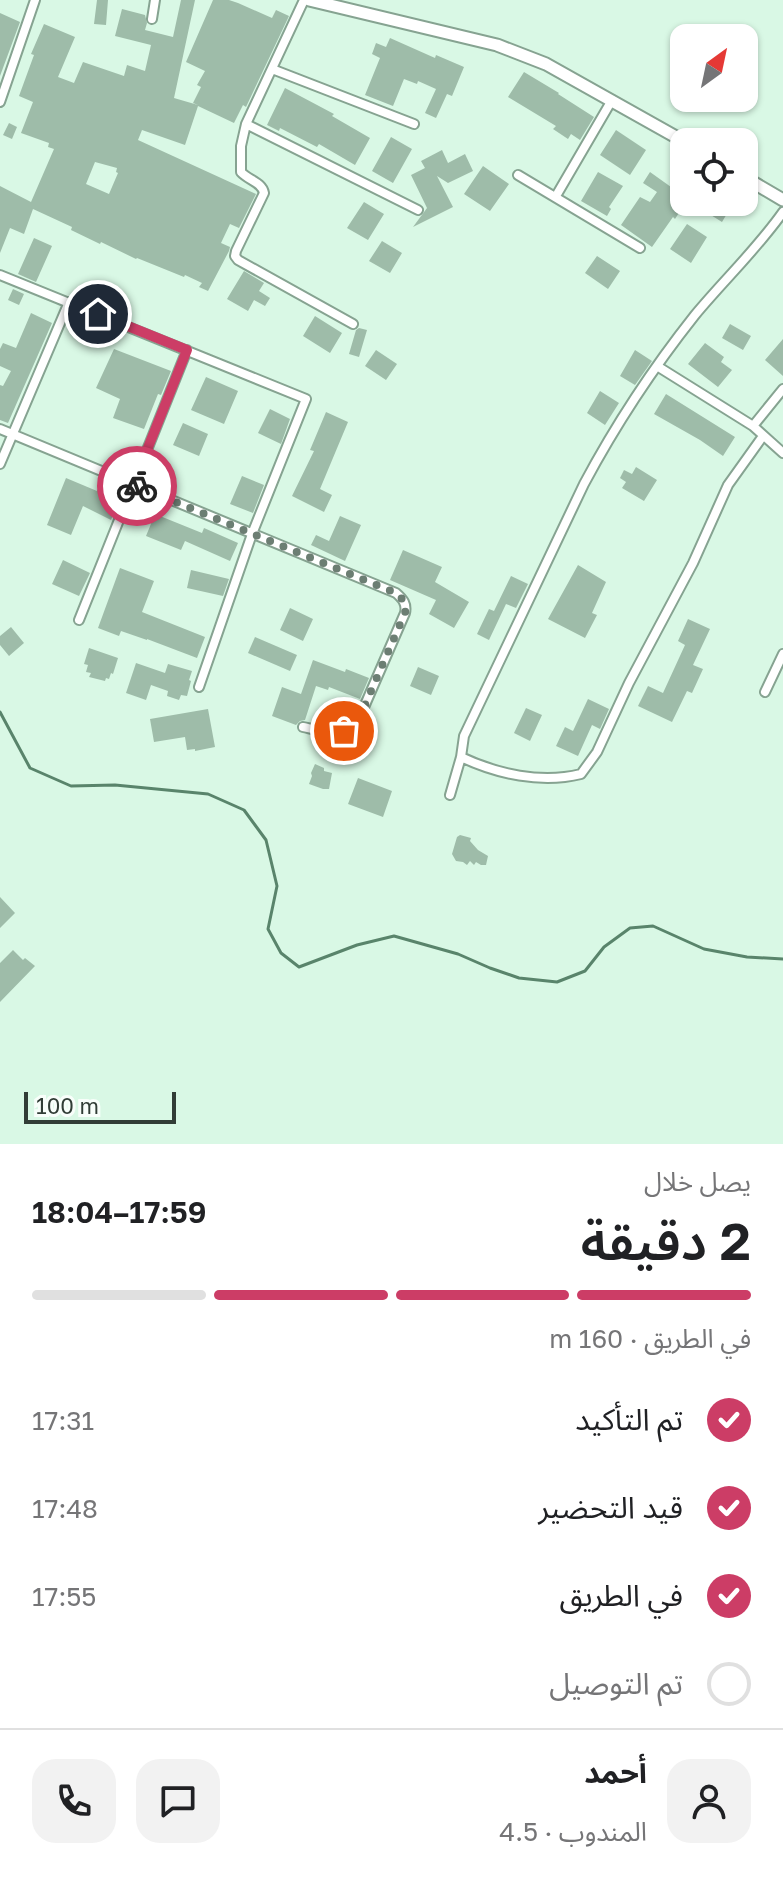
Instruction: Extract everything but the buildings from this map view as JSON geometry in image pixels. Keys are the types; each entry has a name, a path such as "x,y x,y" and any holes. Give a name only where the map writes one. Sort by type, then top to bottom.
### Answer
{"main road":[{"path":"306,0 497,45 546,64 670,133"},
{"path":"758,185 783,200"}],"street":[{"path":"0,102 35,0"},
{"path":"152,19 155,0"},
{"path":"306,0 246,124 241,146 242,173 260,186 264,193 235,256 353,324"},
{"path":"272,69 414,124"},
{"path":"556,196 612,100"},
{"path":"246,124 418,210"},
{"path":"518,175 640,248"},
{"path":"450,795 464,736 584,484 618,422 696,314 759,245 783,212"},
{"path":"0,275 306,399 252,534 199,687"},
{"path":"0,464 69,302"},
{"path":"79,620 187,350"},
{"path":"657,366 753,426 783,453"},
{"path":"753,426 783,389"},
{"path":"0,429 396,593 403,599 405,613 358,721 350,729 333,733 303,727"},
{"path":"461,757 484,768 531,776 562,779 581,774 597,752 629,683 693,563 728,485 763,436"},
{"path":"765,692 783,654"}],"waterway":[{"path":"0,712 30,768 71,786 115,785 208,794 244,810 266,840 277,886 268,929 281,953 299,967 357,945 394,936 458,954 519,978 557,982 585,971 604,947 630,928 653,926 704,949 747,957 783,959"}],"way so far":[{"path":"137,486 396,593 403,599 405,613 358,721 344,731"}],"route":[{"path":"98,314 187,350 133,485 137,486"}]}
